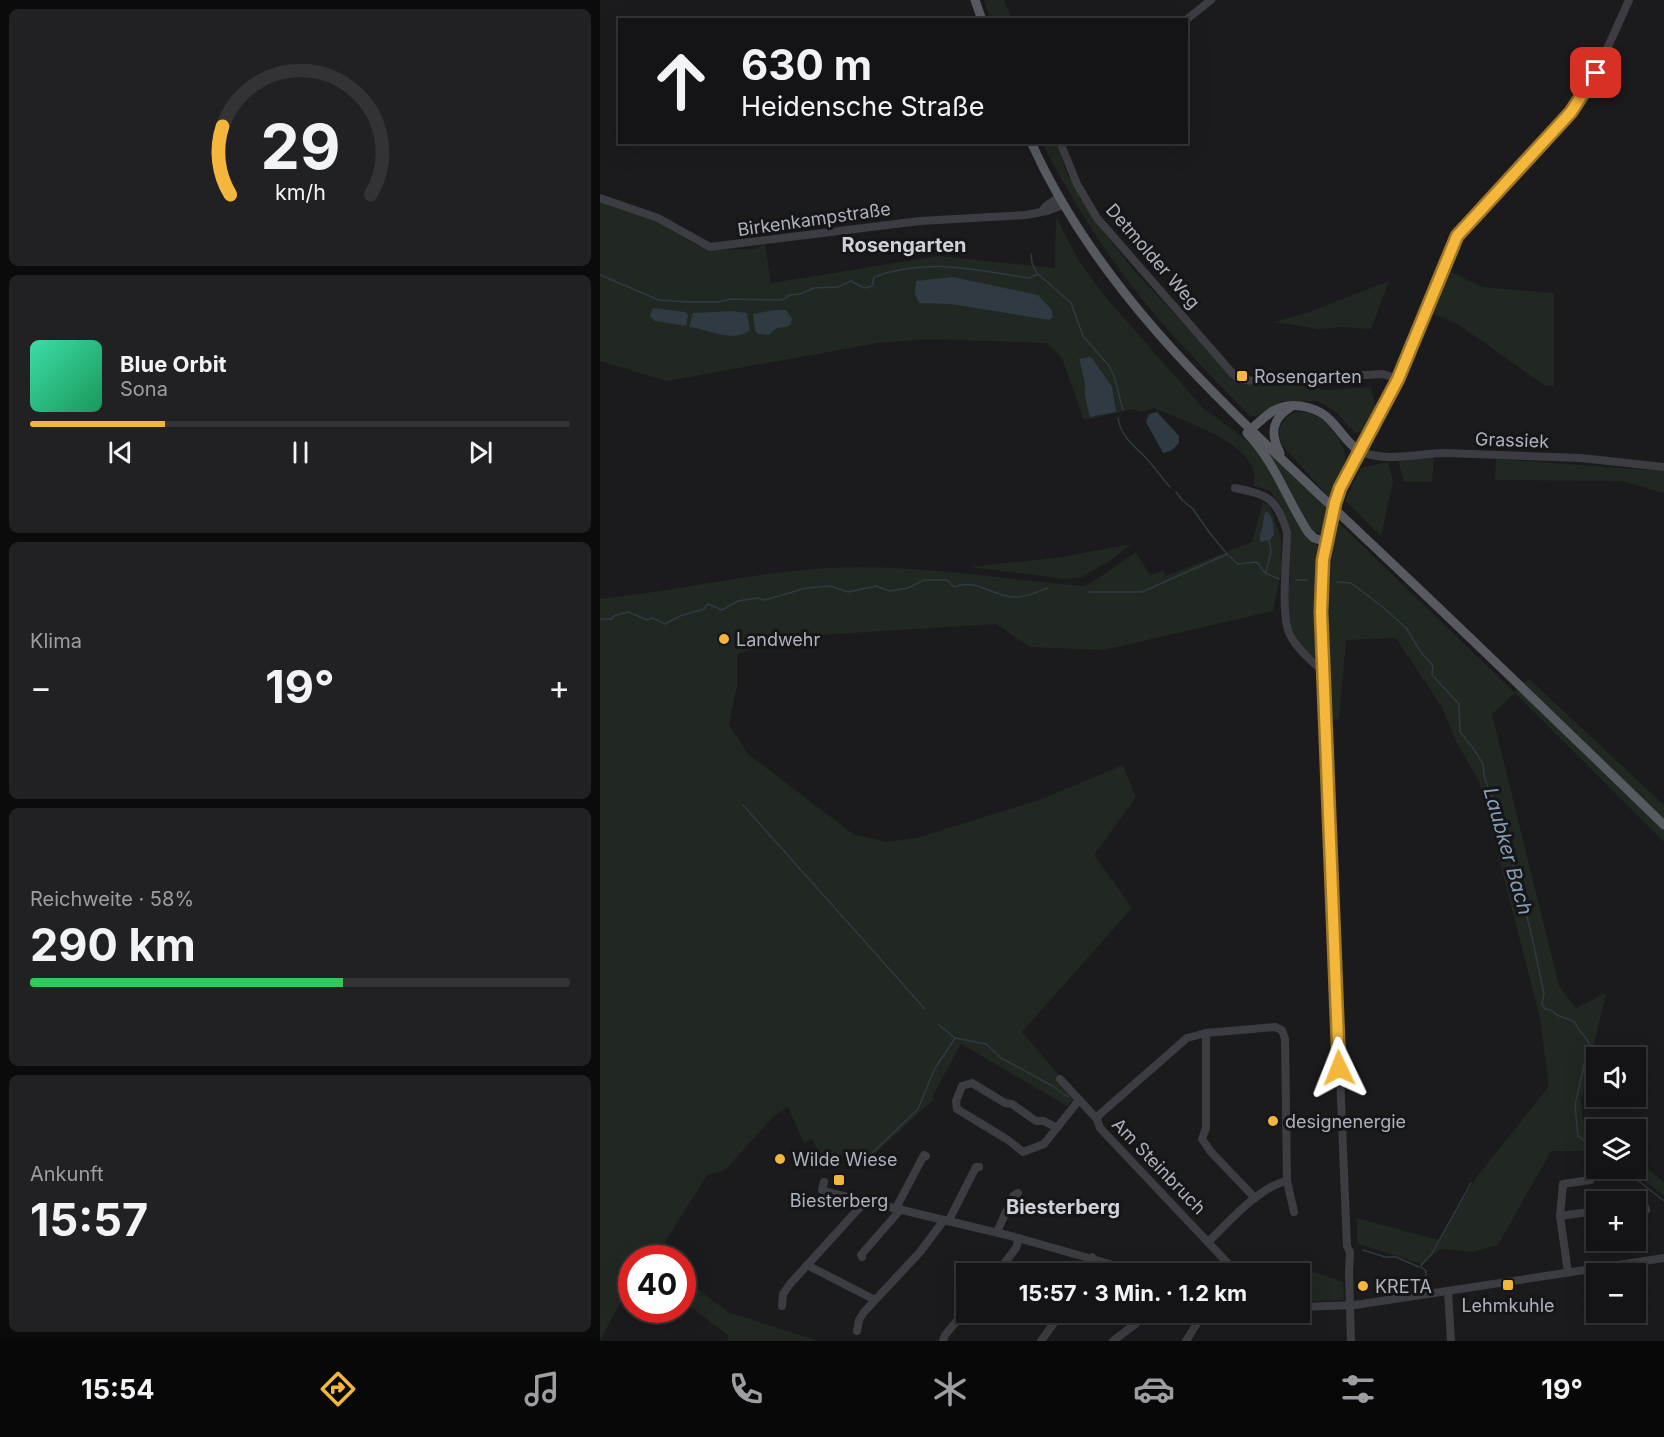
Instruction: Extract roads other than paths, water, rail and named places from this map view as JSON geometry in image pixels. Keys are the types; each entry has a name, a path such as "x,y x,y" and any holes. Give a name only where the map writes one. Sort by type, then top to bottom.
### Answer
{"main road":[{"path":"975,0 981,18"},
{"path":"1032,144 1061,201 1095,255 1129,300 1198,377 1664,825"},
{"path":"1228,406 1240,427 1257,443 1272,464 1308,532 1314,538 1326,538"},
{"path":"1251,429 1275,409 1282,406 1303,406 1323,414 1359,451"},
{"path":"1286,462 1274,440 1273,425 1277,418 1293,406"}],"street":[{"path":"1188,18 1211,0"},
{"path":"1351,1341 1349,1273 1345,1266 1347,1246 1323,666 1321,594 1326,538 1340,488 1398,379 1457,236 1571,112 1596,73 1629,0"},
{"name":"Detmolder Weg","path":"1061,144 1077,184 1097,218 1233,374 1240,379 1273,381 1383,374 1398,379"},
{"name":"Birkenkampstraße","path":"600,198 658,218 710,247 920,220 1026,215 1042,211 1046,206 1061,201"},
{"name":"Grassiek","path":"1359,451 1376,458 1425,453 1469,454 1581,458 1664,467"},
{"path":"1235,488 1261,493 1278,509 1287,532 1285,612 1288,633 1297,646 1317,666 1323,666"},
{"path":"1097,1119 1187,1038 1206,1033 1275,1027 1282,1030 1285,1039 1287,1181 1294,1212"},
{"path":"1206,1033 1206,1128 1202,1139 1211,1152 1255,1198"},
{"name":"Am Steinbruch","path":"1060,1079 1097,1119 1100,1128 1228,1263"},
{"path":"1057,1128 1044,1121 1036,1121 1012,1104 1005,1103 972,1083 962,1086 956,1101 957,1109 1008,1140 1023,1152 1044,1144 1057,1128 1079,1100"},
{"path":"862,1257 861,1255 899,1209 924,1155 926,1156"},
{"path":"857,1330 862,1314 947,1220 976,1167 979,1167"},
{"path":"1569,1272 1560,1216 1563,1184 1590,1180"},
{"path":"1209,1241 1255,1198 1278,1183 1287,1181"},
{"path":"824,1182 822,1190 997,1232 1111,1263"},
{"path":"997,1232 1013,1196 1018,1193"},
{"path":"782,1306 786,1289 861,1206 862,1201"},
{"path":"1560,1216 1586,1212"},
{"path":"1004,1263 1016,1248 1019,1238"},
{"path":"1090,1263 1092,1257"},
{"path":"1310,1306 1350,1305 1664,1258"},
{"path":"807,1264 875,1300"},
{"path":"1448,1291 1451,1341"},
{"path":"943,1341 956,1322"},
{"path":"1041,1341 1054,1323"},
{"path":"1113,1341 1137,1323"},
{"path":"1186,1341 1197,1323"}],"waterway":[{"path":"1031,254 1037,273"},
{"name":"Laubker Bach","path":"600,275 659,300 719,302 730,299 782,300 790,295 800,294 814,288 838,287 851,281 864,288 872,286 874,277 894,271 932,266 1029,278 1038,274 1071,303 1083,336 1109,366 1114,376 1123,410"},
{"name":"Laubker Bach","path":"1118,418 1126,438 1170,487"},
{"name":"Laubker Bach","path":"1176,492 1193,509 1227,554 1238,564 1257,562 1265,573 1279,579"},
{"path":"1266,572 1271,551 1269,540"},
{"path":"1089,592 1142,592 1227,554"},
{"path":"600,619 612,619 613,616 628,612 647,620 653,618 665,624 680,616 704,609 708,604 722,610 738,601 758,598 765,600 806,588 830,586 848,592 876,586 890,591 908,588 924,580 947,580 954,587 969,584 1012,597 1048,588"},
{"name":"Laubker Bach","path":"1296,580 1307,580"},
{"name":"Laubker Bach","path":"1337,582 1351,583 1407,629 1420,651 1433,666 1432,675 1459,704 1460,732 1483,764 1484,776 1505,833 1532,937 1544,994 1542,1004 1545,1009 1575,1022 1589,1044 1575,1105 1578,1136 1586,1142"},
{"path":"743,805 925,1009"},
{"path":"938,1024 955,1038 986,1044 1001,1058 1051,1085 1068,1097"},
{"path":"868,1157 918,1109 934,1070 955,1038"},
{"name":"Laubker Bach","path":"1636,1179 1664,1201"},
{"path":"1425,1291 1426,1271 1421,1265 1431,1255 1471,1183"},
{"path":"1363,1250 1385,1257 1396,1257 1419,1267"}],"place":[{"name":"Rosengarten","path":"1242,376"},
{"name":"Landwehr","path":"724,639"},
{"name":"designenergie","path":"1273,1121"},
{"name":"Wilde Wiese","path":"780,1159"},
{"name":"Biesterberg","path":"839,1180"},
{"name":"Lehmkuhle","path":"1508,1285"},
{"name":"KRETA","path":"1363,1286"}],"district":[{"name":"Rosengarten","path":"904,245"},
{"name":"Biesterberg","path":"1063,1207"}]}
